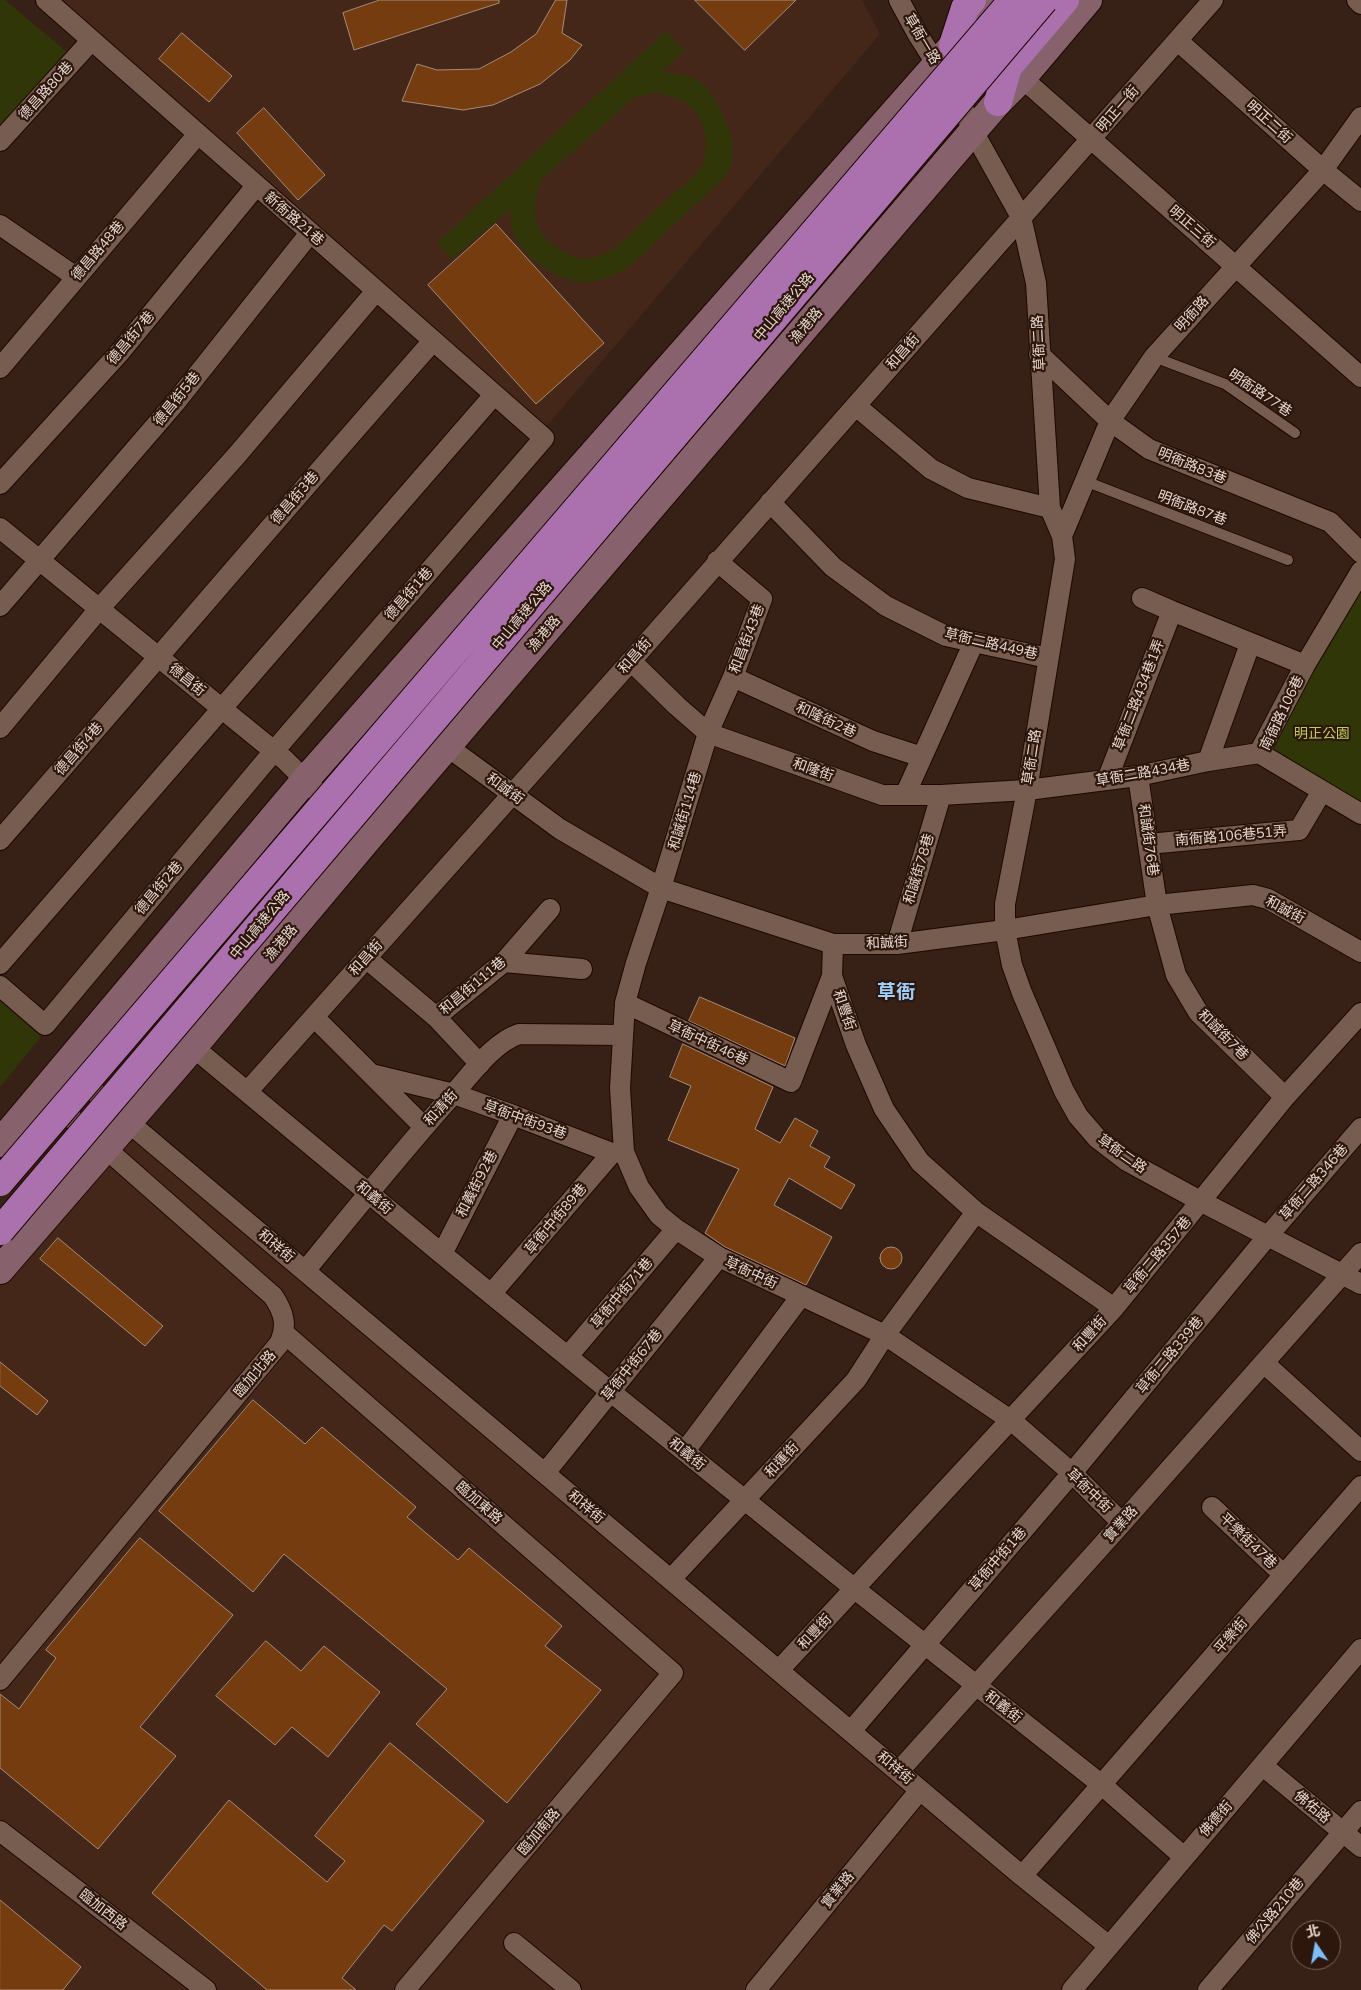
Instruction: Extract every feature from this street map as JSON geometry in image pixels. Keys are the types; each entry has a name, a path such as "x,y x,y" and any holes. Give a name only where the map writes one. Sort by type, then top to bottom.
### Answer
{"highway":[{"path":"945,62 965,8 972,0"},
{"name":"中山高速公路","path":"0,1182 1013,0"},
{"name":"中山高速公路","path":"0,1231 1044,0"},
{"path":"998,102 1008,67 1065,0"}],"street":[{"name":"新衙路21巷","path":"46,0 544,438"},
{"name":"草衙一路","path":"899,0 918,36 945,62"},
{"path":"0,1142 306,779 945,62 992,0"},
{"name":"漁港路","path":"0,1270 193,1047 973,131 1022,78 1088,0"},
{"name":"明正一街","path":"1021,217 1213,0"},
{"path":"1356,0 1361,4"},
{"name":"德昌路80巷","path":"0,141 91,41"},
{"name":"明正二街","path":"1178,41 1323,170 1361,201"},
{"name":"草衙二路","path":"945,62 973,131 1021,217 1036,283 1050,508 1062,536 1065,559 1006,896 1005,930 1012,965 1064,1092 1078,1116 1097,1138 1127,1161 1267,1237 1361,1284"},
{"name":"明正三街","path":"1022,78 1361,376"},
{"name":"明衙路","path":"1062,536 1110,421 1154,357 1323,170 1361,117"},
{"name":"德昌路48巷","path":"0,368 198,134"},
{"name":"德昌街7巷","path":"0,484 121,351 256,186"},
{"name":"和昌街","path":"247,1092 631,661 1021,217"},
{"path":"0,226 76,278"},
{"name":"德昌街5巷","path":"0,606 175,403 310,233"},
{"path":"0,728 99,609 237,455 376,291"},
{"name":"德昌街3巷","path":"159,658 311,479 434,341"},
{"name":"明衙路83巷","path":"1039,354 1110,421 1149,448 1330,522 1361,553"},
{"path":"0,964 494,395"},
{"path":"856,406 931,469 968,488 1050,508"},
{"name":"德昌街1巷","path":"274,751 544,438"},
{"name":"草衙二路449巷","path":"770,502 833,567 886,606 946,636 1048,658"},
{"name":"德昌街","path":"0,528 274,751 306,779 366,842"},
{"name":"和昌街43巷","path":"708,733 733,677 762,599 718,561"},
{"name":"南衙路106巷","path":"1361,571 1305,665 1259,753 1361,814"},
{"path":"1142,598 1305,665"},
{"name":"草衙二路434巷1弄","path":"1107,780 1172,611"},
{"path":"905,795 974,642"},
{"path":"1208,760 1250,644"},
{"name":"德昌街4巷","path":"0,840 159,658"},
{"name":"和隆街","path":"631,661 708,733 882,795 942,795 1026,790"},
{"name":"和隆街2巷","path":"733,677 873,741 922,757"},
{"name":"和誠街114巷","path":"661,888 708,733"},
{"name":"和誠街","path":"448,746 560,829 661,888 833,944 897,944 1005,930 1157,905 1253,895 1268,898 1361,952"},
{"name":"德昌街2巷","path":"0,986 45,1026 274,751"},
{"name":"草衙二路434巷","path":"1026,790 1138,776 1208,760 1259,753"},
{"name":"和誠街76巷","path":"1138,776 1157,905"},
{"name":"南衙路106巷51弄","path":"1148,844 1299,830 1322,791"},
{"name":"和誠街78巷","path":"897,944 942,795"},
{"name":"草衙中街","path":"661,888 625,1003 618,1152 658,1215 719,1257 885,1335 1012,1421 1072,1473 1122,1523"},
{"name":"和誠街7巷","path":"1157,905 1176,975 1198,1012 1285,1097"},
{"name":"和昌街111巷","path":"366,958 436,1017 504,962 550,909"},
{"name":"和豐街","path":"779,1670 1012,1421 1114,1308 976,1212 920,1162 884,1109 856,1045 832,976 833,944"},
{"path":"504,962 582,968"},
{"name":"草衙中街46巷","path":"625,1003 791,1082 832,976"},
{"path":"1202,1202 1285,1097 1361,1013"},
{"path":"314,1017 424,1127"},
{"path":"436,1017 480,1064"},
{"name":"和清街","path":"305,1271 424,1127 480,1064 507,1038 519,1034 622,1036"},
{"name":"和義街","path":"193,1047 368,1194 744,1500 1102,1785 1184,1857"},
{"name":"和祥街","path":"65,1065 127,1121 1022,1876 1109,1946"},
{"name":"草衙中街93巷","path":"371,1074 454,1094 618,1152"},
{"path":"42,1092 273,1296 281,1307 285,1321 284,1333"},
{"name":"和義街92巷","path":"442,1254 513,1114"},
{"name":"草衙二路346巷","path":"1267,1237 1361,1128"},
{"name":"草衙中街89巷","path":"491,1294 618,1152"},
{"name":"草衙二路357巷","path":"1114,1308 1202,1202"},
{"name":"和運街","path":"671,1579 856,1380 885,1335 976,1212"},
{"name":"草衙中街71巷","path":"568,1356 676,1229"},
{"name":"草衙二路339巷","path":"1072,1473 1267,1237"},
{"name":"實業路","path":"898,1771 1122,1523 1361,1253"},
{"name":"草衙中街67巷","path":"545,1473 719,1257"},
{"path":"685,1451 801,1296"},
{"name":"臨加東路","path":"284,1333 673,1673"},
{"name":"臨加北路","path":"0,1680 279,1344 284,1333"},
{"path":"1264,1363 1361,1451"},
{"name":"草衙中街1巷","path":"851,1731 1072,1473"},
{"name":"平樂街","path":"1022,1876 1361,1486"},
{"name":"平樂街47巷","path":"1212,1507 1284,1576"},
{"name":"佛德街","path":"1072,1990 1361,1649"},
{"name":"臨加南路","path":"405,1990 673,1673"},
{"name":"佛佑路","path":"1262,1766 1361,1847"},
{"name":"實業路","path":"756,1990 920,1790"},
{"name":"佛公路210巷","path":"1208,1990 1361,1810"},
{"name":"臨加西路","path":"0,1831 206,1990"},
{"path":"514,1943 570,1990"}],"lane":[{"name":"明衙路77巷","path":"1154,357 1225,384 1295,433"},
{"name":"明衙路87巷","path":"1085,481 1288,560"}],"shaded area":[{"path":"60,0 862,0 880,34 541,433"},
{"path":"127,1121 921,1790 1108,1929 1068,1990 0,1990 0,1270"}],"green space":[{"path":"0,0 5,0 67,52 0,128"},
{"path":"666,31 685,51 661,72 682,74 697,80 707,90 719,107 728,127 733,147 732,161 727,175 631,265 593,282 566,279 556,275 529,256 522,248 514,236 510,209 452,259 437,243","holes":["655,93 676,98 687,104 698,116 705,132 706,141 702,166 630,235 608,252 592,258 579,258 563,251 548,240 538,227 535,204 541,180 635,97"]},
{"name":"明正公園","path":"1361,583 1361,804 1270,751 1310,668"},
{"path":"0,1001 41,1037 0,1087"}],"building":[{"path":"380,0 499,0 499,3 354,50 343,13"},
{"path":"556,0 567,0 562,33 582,45 570,60 540,84 493,105 463,110 402,101 417,64 437,70 479,69 511,52 536,34"},
{"path":"695,0 796,0 745,50"},
{"path":"182,33 232,76 209,102 159,59"},
{"path":"264,108 325,175 298,200 237,133"},
{"path":"496,224 604,343 536,404 428,285"},
{"path":"700,997 795,1038 785,1066 689,1021"},
{"path":"683,1044 773,1087 755,1129 780,1143 795,1118 818,1131 810,1146 830,1157 824,1167 855,1185 841,1209 789,1178 774,1205 832,1237 806,1285 725,1247 705,1233 739,1169 668,1140 691,1086 670,1077"},
{"path":"58,1238 163,1326 145,1346 40,1259"},
{"path":"891,1247 899,1250 902,1258 899,1266 891,1269 883,1266 880,1258 883,1250"},
{"path":"0,1362 48,1401 37,1415 0,1386"},
{"path":"253,1400 305,1444 322,1427 416,1507 407,1517 458,1560 469,1548 562,1626 545,1646 601,1690 507,1803 416,1724 447,1689 284,1554 253,1592 159,1511"},
{"path":"140,1538 233,1615 140,1727 176,1756 98,1849 0,1768 0,1694 19,1709 56,1658 46,1650"},
{"path":"266,1641 301,1671 324,1646 380,1692 328,1757 292,1727 275,1745 216,1696"},
{"path":"390,1743 484,1821 392,1931 384,1925 342,1978 356,1990 267,1990 152,1893 229,1800 327,1882 345,1861 315,1836"},
{"path":"0,1900 81,1967 63,1990 0,1990"}],"district":[{"name":"草衙","path":"896,992"}]}
